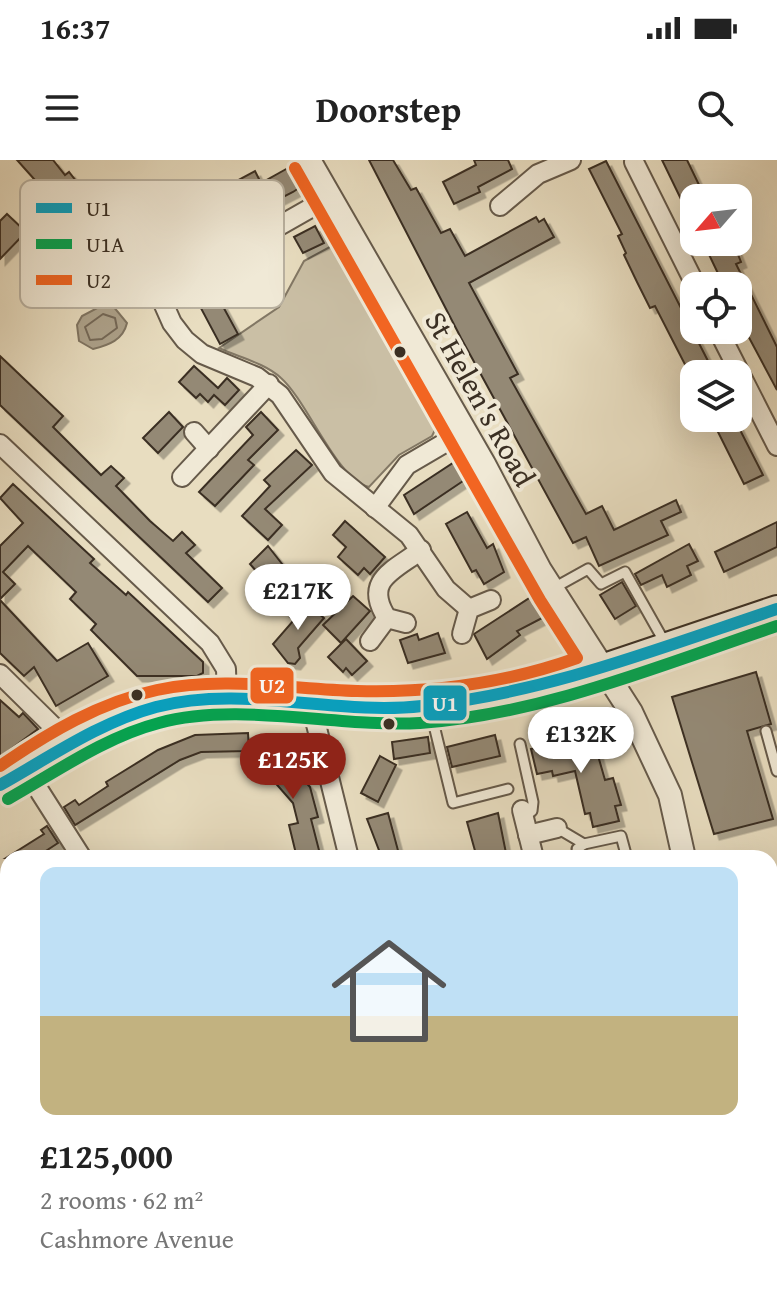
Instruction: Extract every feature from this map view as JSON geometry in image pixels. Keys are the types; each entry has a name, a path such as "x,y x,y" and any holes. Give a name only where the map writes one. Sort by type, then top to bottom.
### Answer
{"main road":[{"path":"0,785 70,743 144,709 192,701 227,700 430,706 545,687 777,609"}],"street":[{"name":"St Helen's Road","path":"309,160 577,632 603,666 631,712 665,783 682,850"},
{"path":"500,206 534,167 571,160"},
{"path":"633,161 689,272"},
{"path":"284,223 330,197"},
{"path":"165,308 185,340 202,354 269,384 295,412 333,473 404,529 446,589 469,609"},
{"path":"725,344 777,446"},
{"path":"182,477 269,384"},
{"path":"375,508 407,465 465,431"},
{"path":"194,432 209,449"},
{"path":"0,444 210,643 226,669 227,700"},
{"path":"406,623 387,618 378,599 380,582 421,550"},
{"path":"469,609 491,600"},
{"path":"462,634 469,609"},
{"path":"370,641 387,618"},
{"path":"0,674 70,743"},
{"path":"311,704 347,850"},
{"path":"40,792 77,850"},
{"path":"532,850 524,821 557,828"}],"lane":[{"path":"552,589 588,569 601,584 625,572 667,646"},
{"path":"430,706 453,803 508,789"},
{"path":"766,731 777,771"},
{"path":"520,744 533,802 532,811 524,821"},
{"path":"557,828 584,844"},
{"path":"577,850 584,844 621,836 625,850"}],"shaded area":[{"path":"337,243 438,424 432,436 399,455 369,487 357,481 334,456 302,404 281,378 259,364 219,348 278,308 284,308 284,298 304,261"}],"water":[{"path":"97,308 115,308 127,323 114,341 93,349 79,341 77,325 82,316"}],"building":[{"path":"17,160 53,160 65,175 69,172 75,180 35,180"},
{"path":"369,160 393,160 411,190 416,188 441,233 450,229 465,256 536,217 539,222 544,219 554,237 469,283 518,374 510,378 586,514 602,506 614,530 676,500 681,512 661,521 668,535 599,566 586,537 573,543 461,338"},
{"path":"474,160 508,160 512,169 478,187 480,192 454,204 443,182 476,165"},
{"path":"662,160 687,160 699,184 680,184 680,197"},
{"path":"606,161 680,306 680,344 699,344 707,360 683,360 655,306 650,308 624,255 626,253 618,236 622,234 589,169"},
{"path":"288,168 299,188 284,197 284,180 266,180"},
{"path":"255,171 260,180 238,180"},
{"path":"7,214 20,226 20,238 0,259 0,221"},
{"path":"315,226 324,243 303,253 294,237"},
{"path":"710,256 739,256 741,262 736,264 740,272 717,272"},
{"path":"752,296 777,347 777,390 752,343"},
{"path":"201,308 224,308 238,334 220,344"},
{"path":"0,356 63,416 53,427 101,475 111,466 124,478 116,486 150,521 173,541 182,532 195,545 186,553 222,588 208,602 0,405"},
{"path":"194,366 218,388 227,378 239,390 225,405 214,395 208,402 200,394 196,398 179,382"},
{"path":"169,412 183,427 158,453 143,438"},
{"path":"261,412 278,430 248,460 254,465 215,506 199,492 253,435 246,427"},
{"path":"718,432 741,432 763,475 744,484"},
{"path":"296,450 312,465 265,509 282,525 268,540 242,516 270,486 264,480"},
{"path":"459,459 469,477 414,514 404,495"},
{"path":"13,484 94,559 90,563 126,595 128,592 203,662 203,673 197,676 137,676 91,630 96,624 70,599 76,592 28,546 3,572 15,584 0,599 0,546 23,523 0,498"},
{"path":"467,512 487,548 493,544 504,572 484,584 476,570 472,572 446,524"},
{"path":"345,521 385,557 370,574 364,568 358,575 338,557 346,547 333,535"},
{"path":"777,522 777,547 724,572 715,552"},
{"path":"689,544 698,561 687,566 691,575 667,587 662,575 641,585 635,574"},
{"path":"268,546 293,578 277,595 250,564"},
{"path":"622,582 636,606 615,619 600,595"},
{"path":"534,595 546,616 517,631 520,635 487,659 474,634"},
{"path":"353,596 370,611 341,643 323,625"},
{"path":"0,600 57,661 88,643 108,676 56,706 34,667 24,676 0,653"},
{"path":"303,600 324,618 298,648 300,658 295,664 288,663 273,644 294,620 290,617"},
{"path":"438,633 445,653 408,663 400,640 417,634 419,640"},
{"path":"346,639 367,661 352,675 346,668 343,672 328,657"},
{"path":"756,672 771,724 747,731 773,819 714,834 672,697"},
{"path":"0,700 19,717 23,713 38,729 0,757"},
{"path":"248,733 249,751 201,752 180,760 75,825 64,807 75,800 79,805 108,786 106,782 158,750 195,735"},
{"path":"495,735 500,756 452,767 447,747"},
{"path":"570,735 572,743 593,738 605,780 613,778 621,805 615,806 619,821 593,827 590,813 585,814 575,771 553,776 552,771 537,774 531,749 545,746 544,741"},
{"path":"428,737 430,753 394,759 392,742"},
{"path":"268,739 277,750 272,754 296,782 302,778 310,787 318,817 311,819 319,850 295,850 289,825 298,823 293,803 250,754"},
{"path":"380,756 396,765 378,802 361,793"},
{"path":"388,813 398,850 379,850 367,819"},
{"path":"498,813 505,850 475,850 467,822"},
{"path":"47,826 58,843 47,850 19,850 44,834 41,830"}],"transit line":[{"name":"U2","path":"0,766 75,720 115,702 157,690 207,684 357,691 441,688 524,674 577,658 540,600 295,168"},
{"name":"U1","path":"0,785 95,731 156,707 222,699 389,708 468,700 558,680 777,609"},
{"name":"U1A","path":"8,799 100,746 159,723 222,714 389,724 466,718 512,710 602,686 777,626"}]}
